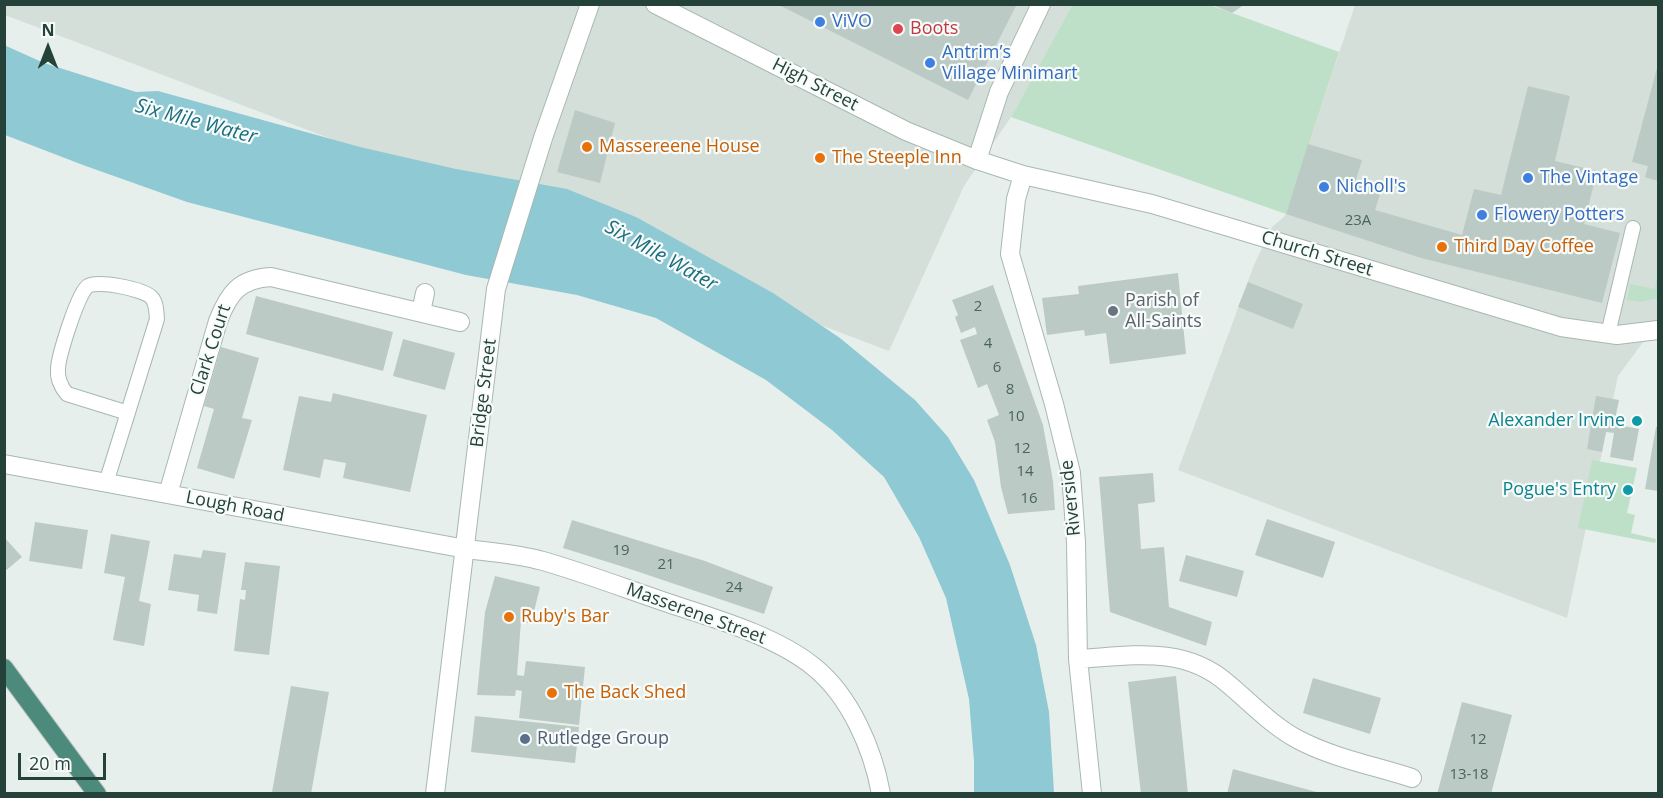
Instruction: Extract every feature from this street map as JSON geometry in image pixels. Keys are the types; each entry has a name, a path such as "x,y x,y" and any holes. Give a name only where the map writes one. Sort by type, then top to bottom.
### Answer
{"highway":[{"path":"4,668 97,794"}],"street":[{"name":"Bridge Street","path":"435,794 496,289 543,138 590,4"},
{"name":"High Street","path":"655,4 677,9 906,131 977,160"},
{"path":"977,160 999,92 1041,4"},
{"name":"Church Street","path":"977,160 1023,175 1152,204 1561,327 1608,334 1659,330"},
{"name":"Riverside","path":"1023,175 1016,199 1010,254 1054,404 1071,473 1076,542 1078,659 1092,794"},
{"name":"Clark Court","path":"168,494 218,321 225,303 244,283 252,279 271,277 460,321"},
{"path":"421,312 425,293"},
{"name":"Lough Road","path":"4,465 466,549"},
{"name":"Masserene Street","path":"466,549 541,560 727,623 794,654 814,666 836,689 866,744 876,768 881,794"},
{"path":"1078,659 1159,655 1196,663 1213,671 1281,730 1299,740 1318,749 1412,778"}],"lane":[{"path":"1608,334 1633,228"},
{"path":"106,483 128,413 157,319 156,307 151,297 141,290 97,283 89,285 78,300 58,368 59,382 67,394 128,413"}],"shaded area":[{"path":"4,5 1072,5 1011,117 964,186 889,351 5,15"},
{"path":"1355,5 1658,5 1658,322 1618,376 1567,618 1178,470 1254,265 1272,227 1285,216"}],"green space":[{"path":"1072,5 1210,5 1339,52 1286,214 1011,117"},
{"path":"1658,270 1658,298 1640,302 1627,300 1630,284 1655,289"},
{"path":"1592,460 1637,468 1627,513 1635,515 1631,533 1656,539 1655,543 1578,528"}],"water":[{"name":"Six Mile Water","path":"4,45 44,63 136,92 158,91 360,147 456,169 567,189 636,217 773,293 840,338 915,400 948,437 974,480 1010,565 1036,645 1049,712 1054,793 974,793 969,699 946,598 919,537 884,477 832,430 766,380 656,318 577,295 466,275 187,202 5,135"}],"building":[{"path":"777,4 1017,4 968,100"},
{"path":"1210,4 1245,4 1232,13"},
{"path":"1657,68 1658,181 1645,177 1648,166 1632,162"},
{"path":"1528,86 1570,96 1555,161 1597,171 1584,224 1620,233 1602,303 1421,258 1286,214 1308,144 1362,160 1355,183 1381,191 1375,210 1462,235 1474,189 1501,195"},
{"name":"Massereene House","path":"575,110 615,123 600,183 557,172"},
{"name":"Parish of All-Saints","path":"1178,273 1186,354 1110,364 1106,333 1085,336 1084,330 1047,335 1042,298 1079,294 1078,286"},
{"path":"1248,282 1303,304 1293,329 1238,307"},
{"path":"993,285 1043,425 1053,481 1055,510 1008,514 1001,487 995,442 987,420 999,415 987,384 978,388 960,340 977,334 975,327 961,333 955,317 958,315 952,300"},
{"path":"256,296 393,332 383,371 246,334"},
{"path":"403,339 455,353 445,390 393,376"},
{"path":"221,347 259,358 242,418 252,420 234,479 197,468 214,409 204,406"},
{"path":"333,393 427,415 410,492 343,478 346,463 324,459 320,478 283,470 299,396 331,402"},
{"path":"1596,396 1619,400 1614,424 1639,429 1633,461 1610,457 1614,433 1606,432 1602,452 1587,449"},
{"path":"1656,427 1658,427 1658,491 1645,489"},
{"path":"1153,473 1155,502 1138,504 1141,549 1164,547 1169,607 1212,622 1206,646 1110,612 1099,477"},
{"path":"1267,519 1335,542 1323,578 1255,555"},
{"path":"572,520 705,561 773,587 764,614 563,548"},
{"path":"35,522 88,530 82,569 29,561"},
{"path":"111,534 150,541 139,601 151,604 144,646 113,640 125,577 104,573"},
{"path":"4,537 22,557 4,572"},
{"path":"203,550 226,553 217,614 197,611 199,595 168,590 174,554 201,558"},
{"path":"1186,555 1244,571 1237,597 1179,581"},
{"path":"245,562 280,566 269,655 234,651 240,599 245,600 246,590 241,590"},
{"name":"The Back Shed","path":"495,576 540,587 531,624 521,621 517,675 524,676 526,661 585,667 579,725 519,718 522,691 516,690 515,696 477,695 485,612"},
{"path":"1176,676 1188,794 1141,794 1128,682"},
{"path":"1313,678 1381,698 1370,734 1303,713"},
{"path":"291,686 329,692 311,794 272,792"},
{"path":"1462,702 1512,715 1491,794 1437,794"},
{"name":"Rutledge Group","path":"475,716 579,727 575,763 471,752"},
{"path":"1233,769 1320,793 1227,794"}],"place":[{"name":"ViVO","path":"820,22"},
{"name":"Boots","path":"898,29"},
{"name":"Antrim’s Village Minimart","path":"930,63"},
{"name":"Massereene House","path":"587,147"},
{"name":"The Steeple Inn","path":"820,158"},
{"name":"The Vintage","path":"1528,178"},
{"name":"Nicholl's","path":"1324,187"},
{"name":"Flowery Potters","path":"1482,215"},
{"name":"Third Day Coffee","path":"1442,247"},
{"name":"Parish of All-Saints","path":"1113,311"},
{"name":"Alexander Irvine","path":"1637,421"},
{"name":"Pogue's Entry","path":"1628,490"},
{"name":"Ruby's Bar","path":"509,617"},
{"name":"The Back Shed","path":"552,693"},
{"name":"Rutledge Group","path":"525,739"}]}
